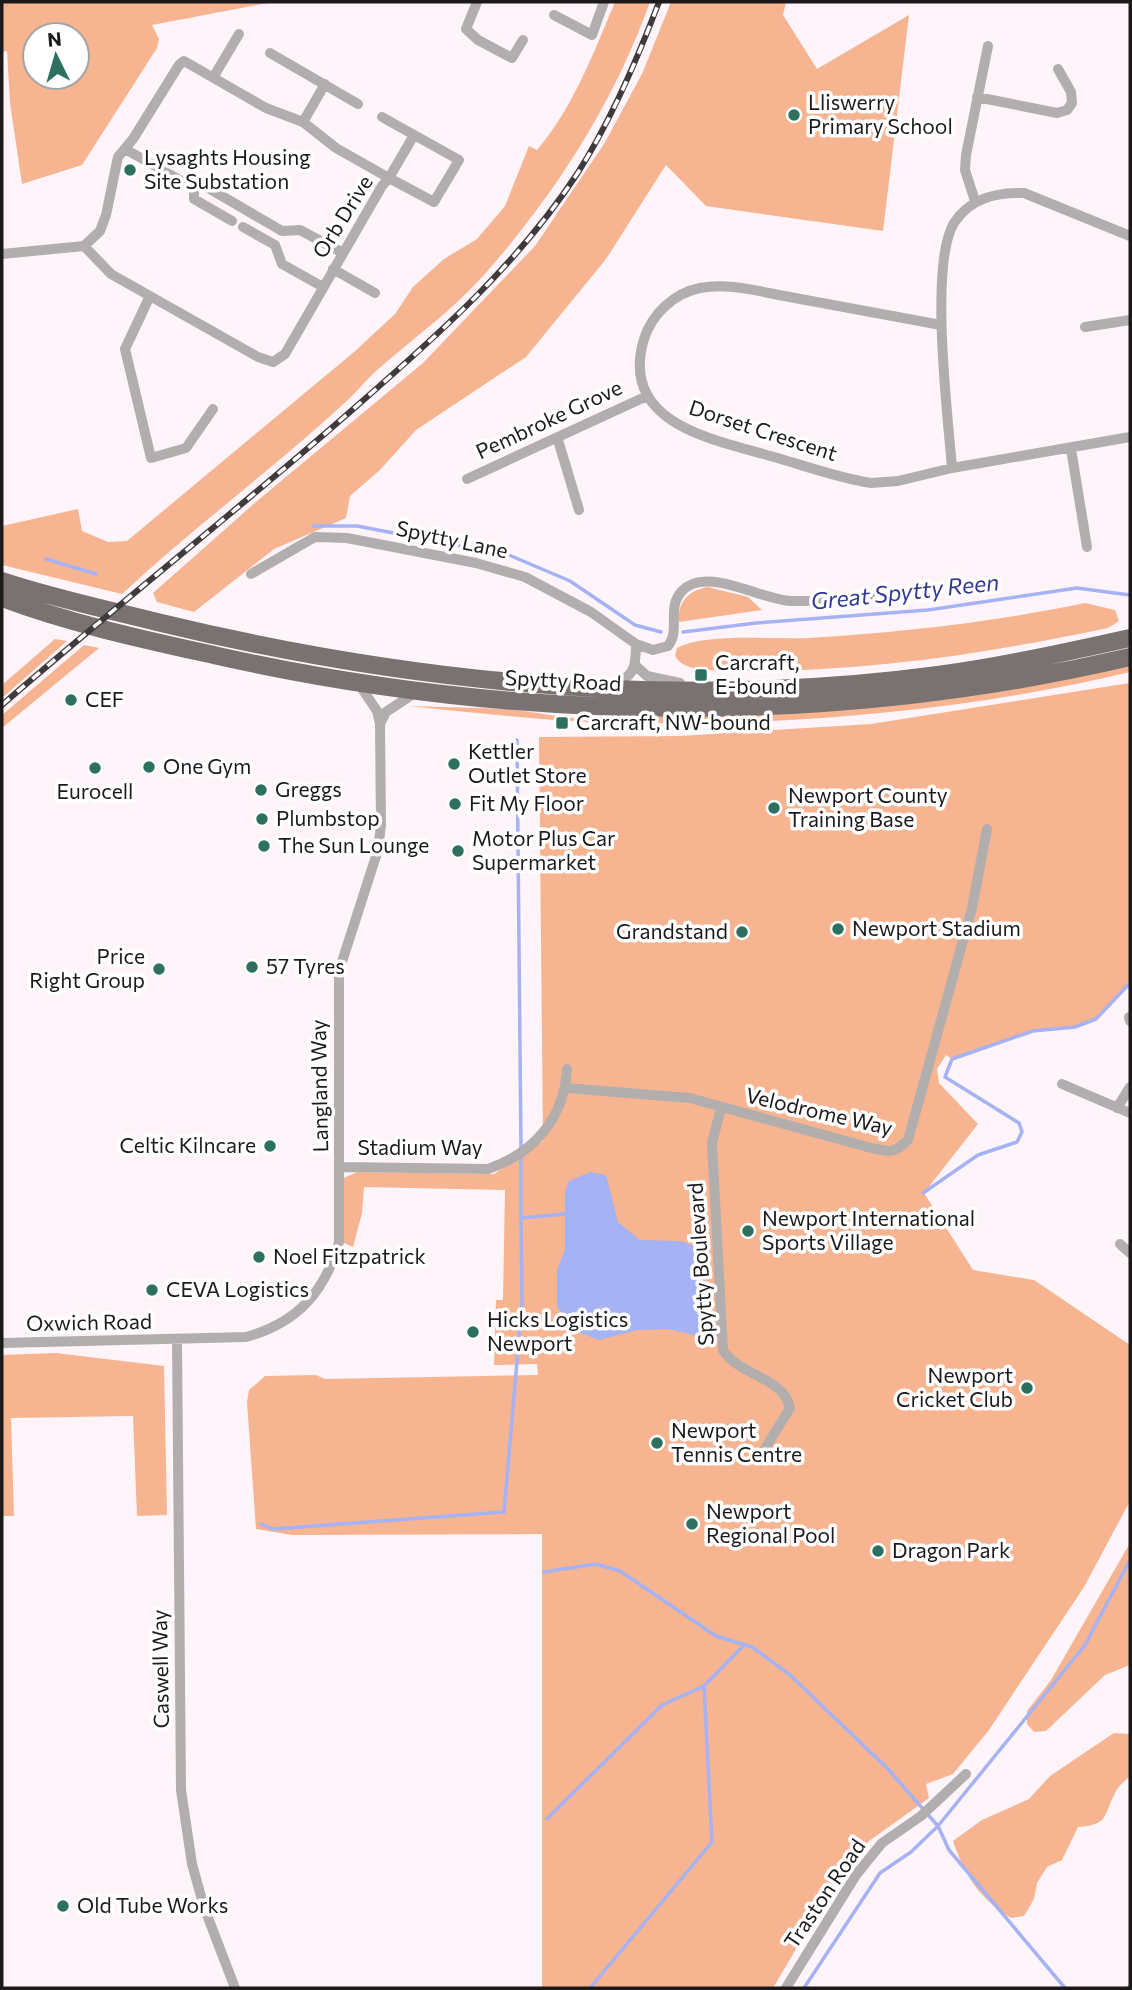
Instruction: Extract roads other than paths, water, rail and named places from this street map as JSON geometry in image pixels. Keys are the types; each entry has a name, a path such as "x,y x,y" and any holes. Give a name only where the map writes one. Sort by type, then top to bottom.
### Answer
{"main road":[{"name":"Spytty Road","path":"2,581 194,631 330,660 531,684 627,691 720,691 855,684 938,675 1034,659 1130,638"},
{"name":"Spytty Road","path":"2,598 135,636 291,672 416,692 590,707 714,709 823,704 1017,680 1130,657"}],"street":[{"path":"477,2 466,29 472,36 512,58 523,40"},
{"path":"554,15 592,34 604,2"},
{"path":"214,76 239,34"},
{"path":"975,201 965,170 988,46"},
{"path":"270,52 359,104"},
{"name":"Orb Drive","path":"181,62 188,62 214,76 266,108 303,122 336,148 389,178 285,354 274,362 258,357 149,298 111,274 84,246 100,231 109,203 114,170 125,149 181,62"},
{"path":"977,97 1057,113 1067,110 1072,103 1071,92 1058,69"},
{"path":"303,122 324,84"},
{"path":"382,117 414,135 458,160 434,202 389,178 414,135"},
{"path":"125,149 194,188 203,186 282,231 300,230 343,253"},
{"path":"194,188 194,199 232,221"},
{"path":"952,468 941,325 946,249 954,224 975,201 1008,192 1024,193 1130,236"},
{"path":"243,227 275,245 282,264 323,287"},
{"path":"2,254 84,246"},
{"path":"333,269 375,293"},
{"path":"647,396 641,352 654,319 683,292 703,287 740,288 941,325"},
{"path":"149,298 125,349 151,458 186,448 213,409"},
{"path":"1085,327 1130,320"},
{"name":"Pembroke Grove","path":"467,479 558,440 647,396"},
{"name":"Dorset Crescent","path":"647,396 664,416 694,434 854,481 898,481 952,468 1130,437"},
{"path":"558,440 579,510"},
{"path":"1071,449 1087,547"},
{"name":"Spytty Lane","path":"251,574 315,537 347,538 476,563 533,580 591,612 636,644"},
{"path":"720,691 655,679 639,671 636,666 636,644 653,650 668,646 673,634 672,613 676,599 686,587 701,581 789,601 884,595"},
{"path":"531,684 618,682 629,676 636,666"},
{"name":"Langland Way","path":"177,1341 224,1340 266,1332 283,1323 313,1299 326,1280 339,1242 339,971 378,850 381,825 380,724 377,711 359,684"},
{"path":"380,724 386,712 416,692"},
{"name":"Velodrome Way","path":"566,1088 690,1098 881,1151 891,1153 900,1148 908,1140 912,1127 972,908 987,829"},
{"name":"Stadium Way","path":"341,1167 488,1169 497,1166 527,1150 547,1130 557,1114 566,1088 567,1069"},
{"path":"1062,1084 1130,1114"},
{"path":"1117,1108 1130,1087"},
{"name":"Spytty Boulevard","path":"721,1108 712,1143 723,1350 730,1360 784,1392 790,1408 758,1460"},
{"path":"1120,1244 1130,1253"},
{"name":"Oxwich Road","path":"2,1343 177,1341"},
{"name":"Caswell Way","path":"177,1341 181,1790 192,1864 204,1907 235,1988"},
{"name":"Traston Road","path":"786,1988 856,1875 881,1843 920,1816 966,1774"}],"water":[{"path":"590,1172 606,1175 618,1222 640,1240 680,1241 694,1246 704,1260 708,1322 698,1336 668,1329 638,1330 599,1340 576,1331 557,1307 557,1270 565,1249 565,1191 569,1181"}],"waterway":[{"name":"Great Spytty Reen","path":"313,526 357,526 509,555 570,581 635,625 661,632"},
{"path":"46,559 96,574"},
{"name":"Great Spytty Reen","path":"683,632 756,623 928,610 1077,588 1130,595"},
{"path":"517,740 521,1150"},
{"path":"923,1193 978,1155 1017,1142 1022,1132 1019,1123 945,1077 952,1059 1033,1031 1075,1027 1096,1019 1130,983"},
{"path":"521,1157 521,1218"},
{"path":"261,1524 273,1529 504,1512 522,1303 521,1218 565,1214"},
{"path":"1065,1988 949,1850 938,1826 1085,1645 1130,1560"},
{"path":"544,1572 596,1564 620,1571 716,1636 752,1647 790,1675 888,1769 938,1826 911,1852 880,1873 804,1988"},
{"path":"590,1988 712,1842 704,1686 744,1645"},
{"path":"547,1819 662,1705 704,1686"}],"railway":[{"path":"2,705 359,404 448,324 503,268 554,207 589,154 622,90 659,2"}],"place":[{"name":"Lliswerry Primary School","path":"794,115"},
{"name":"Lysaghts Housing Site Substation","path":"130,170"},
{"name":"Carcraft, E-bound","path":"701,675"},
{"name":"CEF","path":"71,700"},
{"name":"Carcraft, NW-bound","path":"562,723"},
{"name":"Kettler Outlet Store","path":"454,764"},
{"name":"One Gym","path":"149,767"},
{"name":"Eurocell","path":"95,768"},
{"name":"Greggs","path":"261,790"},
{"name":"Fit My Floor","path":"455,804"},
{"name":"Newport County Training Base","path":"774,808"},
{"name":"Plumbstop","path":"262,819"},
{"name":"The Sun Lounge","path":"264,846"},
{"name":"Motor Plus Car Supermarket","path":"458,851"},
{"name":"Newport Stadium","path":"838,929"},
{"name":"Grandstand","path":"742,932"},
{"name":"57 Tyres","path":"252,967"},
{"name":"Price Right Group","path":"159,969"},
{"name":"Celtic Kilncare","path":"270,1146"},
{"name":"Newport International Sports Village","path":"748,1231"},
{"name":"Noel Fitzpatrick","path":"259,1257"},
{"name":"CEVA Logistics","path":"152,1290"},
{"name":"Hicks Logistics Newport","path":"473,1332"},
{"name":"Newport Cricket Club","path":"1027,1388"},
{"name":"Newport Tennis Centre","path":"657,1443"},
{"name":"Newport Regional Pool","path":"692,1524"},
{"name":"Dragon Park","path":"878,1551"},
{"name":"Old Tube Works","path":"63,1906"}]}
